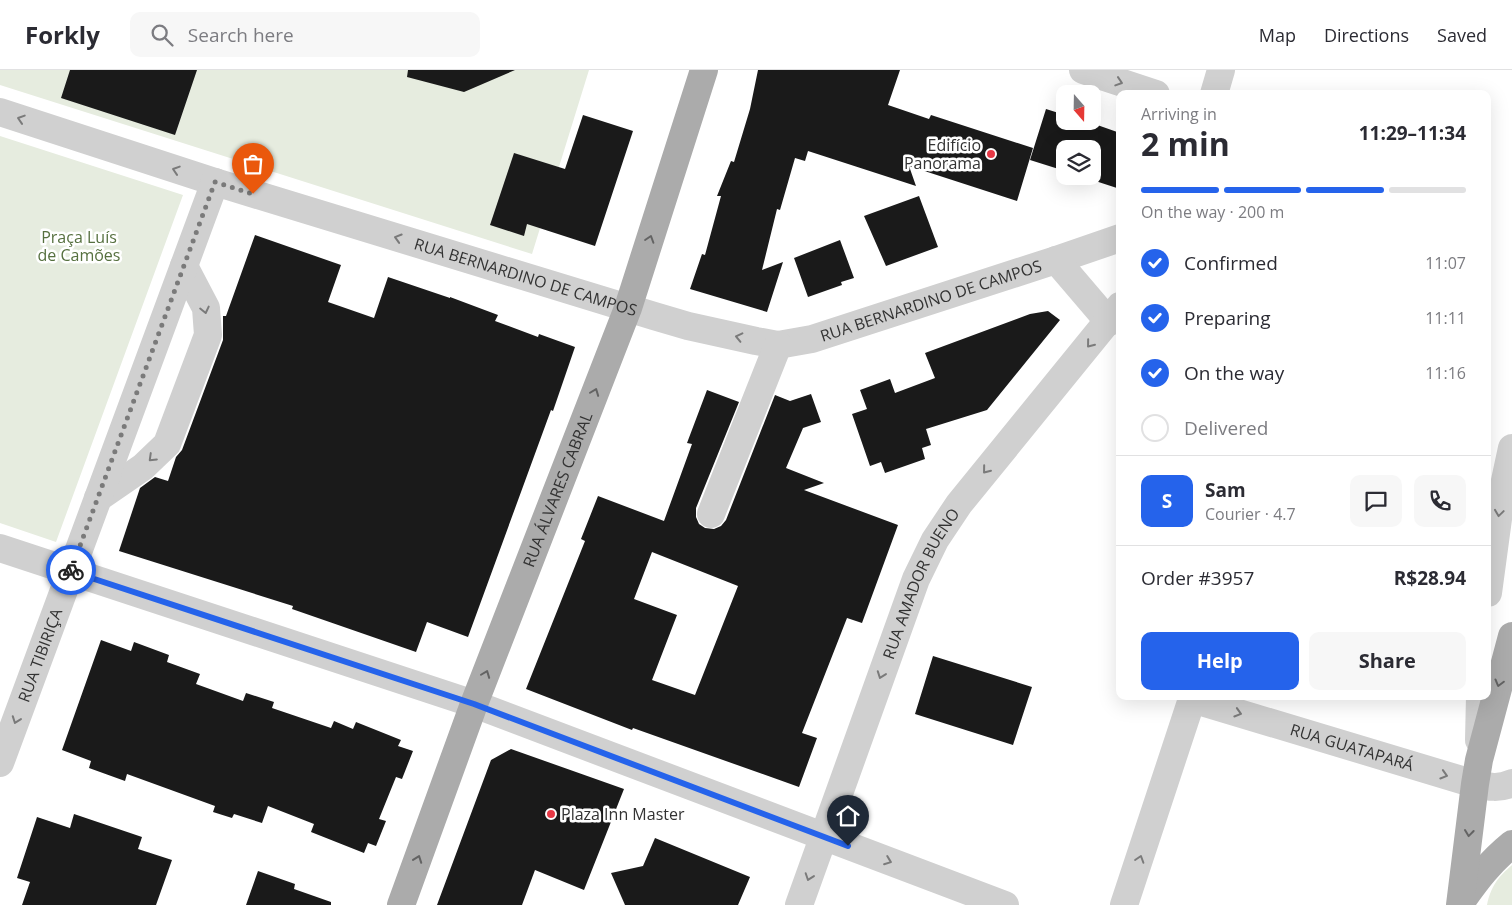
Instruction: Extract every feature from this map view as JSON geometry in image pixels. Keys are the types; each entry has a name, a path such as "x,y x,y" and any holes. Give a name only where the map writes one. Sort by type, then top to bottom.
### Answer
{"main road":[{"name":"RUA ÁLVARES CABRAL","path":"401,905 474,704 628,308 704,70"},
{"path":"1460,904 1477,772 1512,636"},
{"path":"1460,904 1478,878 1496,857 1512,844"}],"street":[{"path":"1083,70 1144,90"},
{"path":"1215,90 1221,70"},
{"name":"RUA BERNARDINO DE CAMPOS","path":"0,112 215,182 688,326 756,342 778,345 812,339 848,328 1116,239"},
{"name":"RUA TIBIRIÇA","path":"0,763 215,182"},
{"name":"RUA BERNARDINO DE CAMPOS","path":"1056,260 1114,314"},
{"path":"98,498 143,467 167,444 208,335 206,308 184,266"},
{"name":"RUA AMADOR BUENO","path":"799,905 916,579 935,540 986,469 1114,314"},
{"path":"711,514 778,345"},
{"path":"1491,571 1500,504 1512,448"},
{"path":"0,548 474,704 1005,905"},
{"name":"RUA GUATAPARÁ","path":"1124,905 1192,700 1477,772 1489,787 1504,786 1512,782"},
{"path":"1477,772 1480,700"}],"green space":[{"path":"0,70 589,70 532,254 0,85"},
{"name":"Praça Luís de Camões","path":"0,136 183,195 56,542 0,523"},
{"path":"1512,865 1512,905 1487,905 1496,882"}],"building":[{"path":"70,70 197,70 175,135 61,98"},
{"path":"408,70 515,70 464,92 407,77"},
{"path":"758,70 900,70 888,105 929,119 931,115 1033,148 1017,201 909,166 916,186 808,151 805,161 795,158 780,210 777,209 762,270 783,262 767,312 690,289 702,254 705,255 721,196 717,196 731,161 734,162 750,109"},
{"path":"1046,109 1056,112 1056,130 1101,130 1101,126 1116,132 1116,188 1101,183 1101,140 1056,140 1056,168 1030,160"},
{"path":"583,115 633,131 595,246 527,224 524,236 490,225 514,153 565,169"},
{"path":"919,196 938,247 886,266 864,216"},
{"path":"255,235 341,265 328,302 374,318 388,277 498,315 495,321 538,337 539,334 575,347 553,411 551,410 468,637 427,622 416,652 292,609 293,606 119,551 140,488 155,477 168,481 176,457 182,450 223,340 223,316 226,316"},
{"path":"840,240 854,278 841,282 842,285 808,297 794,258"},
{"path":"1048,311 1060,320 987,410 926,429 931,445 922,448 925,459 885,473 881,462 870,466 852,414 867,409 860,390 890,379 895,393 935,378 925,353 1030,314"},
{"path":"707,390 739,402 696,508 696,517 699,524 705,528 714,529 721,526 726,520 775,395 790,401 811,394 821,422 803,428 786,468 824,483 804,490 898,525 862,623 847,618 802,733 817,738 799,787 633,728 632,730 526,689 585,541 581,539 598,496 664,521 692,444 687,443","holes":["652,552 738,586 695,695 652,680 677,615 634,599"]},
{"path":"101,640 131,651 134,642 169,655 167,662 200,674 196,684 243,701 246,693 274,702 272,708 331,728 334,721 353,729 356,722 401,740 398,746 413,751 402,779 396,777 379,819 386,821 376,846 368,843 364,853 311,832 314,824 268,806 262,823 234,814 232,818 213,812 215,806 127,774 125,781 89,768 91,761 62,750"},
{"path":"933,656 1032,687 1013,745 915,714"},
{"path":"511,749 624,789 584,890 535,870 522,905 437,905 491,760"},
{"path":"74,814 142,837 138,849 172,860 156,905 22,905 30,882 17,878 37,817 70,828"},
{"path":"655,838 750,877 738,905 625,905 611,873 643,866"},
{"path":"258,871 295,884 294,889 331,902 331,905 246,905"}],"way so far":[{"path":"71,570 215,182 253,194"}],"place":[{"name":"Edifício Panorama","path":"991,154"},
{"name":"Plaza Inn Master","path":"551,814"}],"route":[{"path":"71,570 474,704 848,846"}]}
